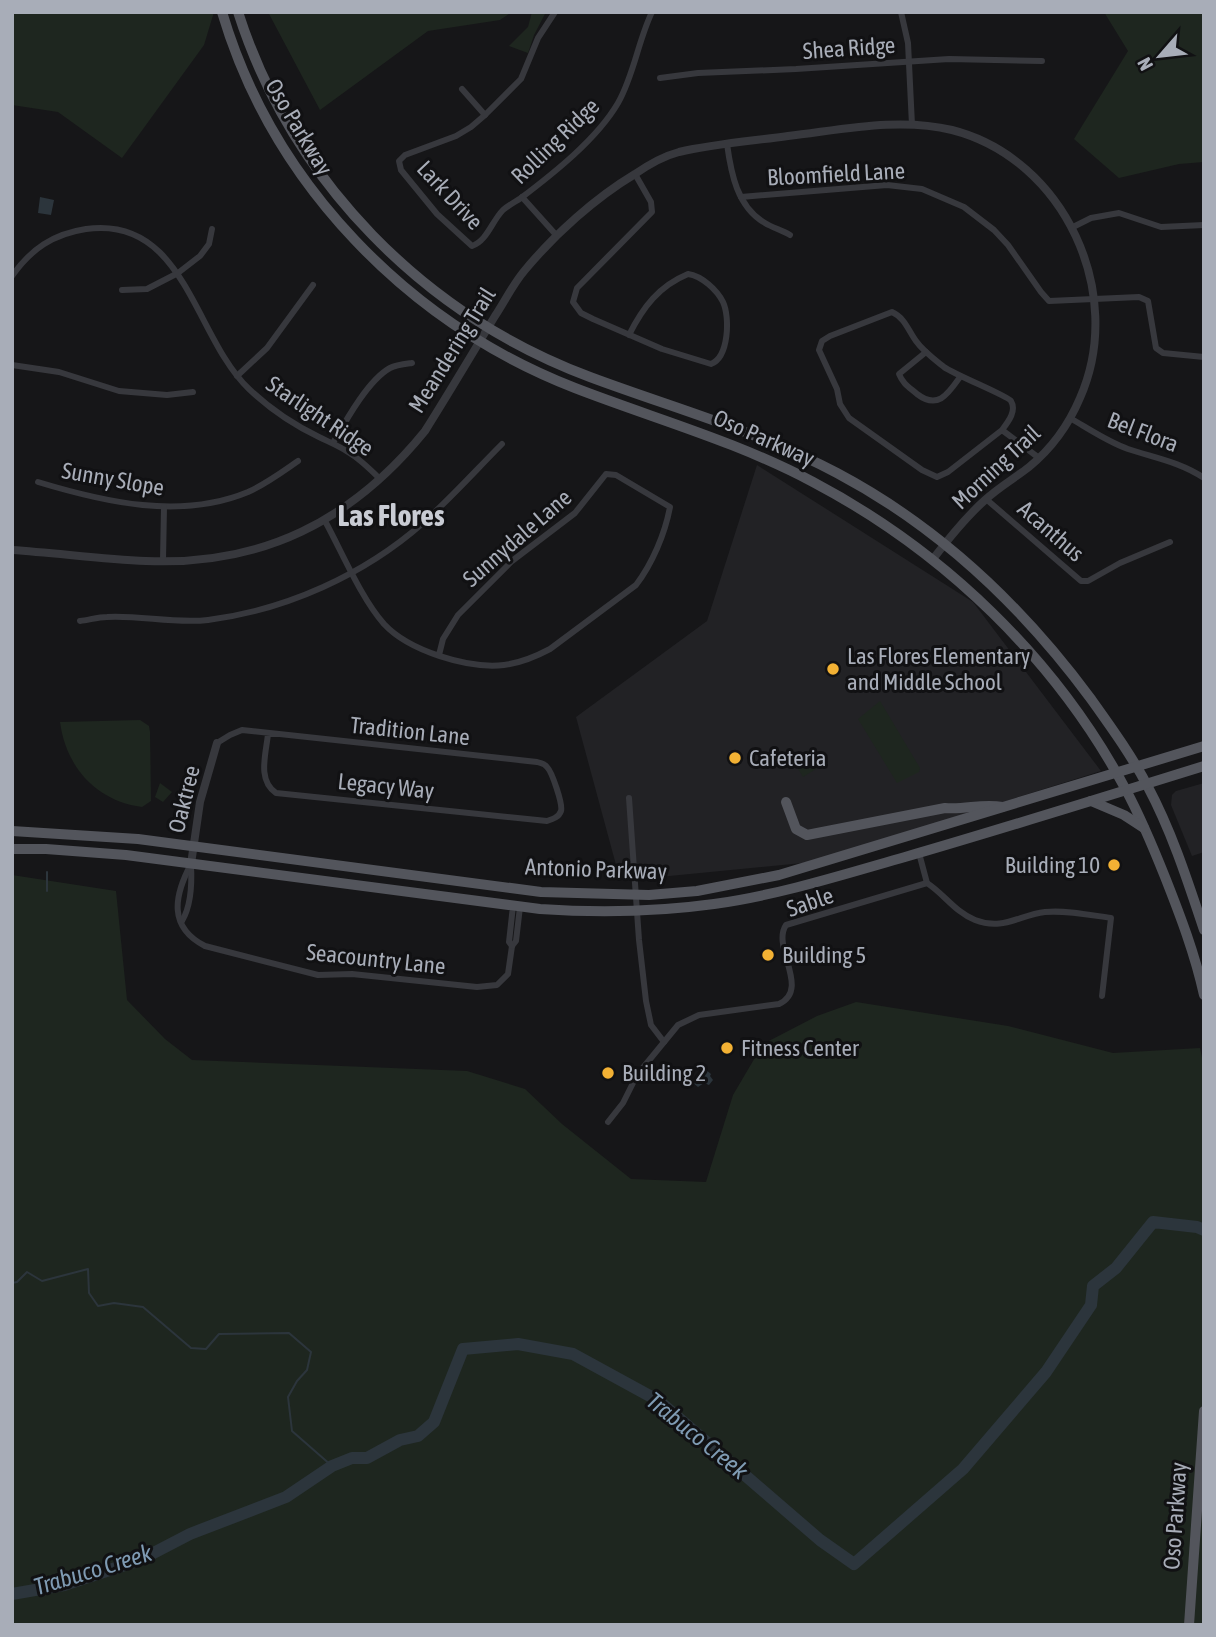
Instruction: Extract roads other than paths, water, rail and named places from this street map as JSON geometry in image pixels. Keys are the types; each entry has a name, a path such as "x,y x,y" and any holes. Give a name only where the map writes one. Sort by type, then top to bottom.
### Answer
{"main road":[{"name":"Oso Parkway","path":"222,12 235,52 257,102 287,155 323,205 375,261 403,286 480,341 525,366 576,388 731,443 779,464 849,503 933,559 998,618 1029,651 1075,709 1126,789 1181,918 1204,995"},
{"name":"Oso Parkway","path":"239,12 251,50 308,158 331,189 394,257 440,296 487,329 588,376 673,404 796,452 841,475 944,544 992,585 1042,637 1097,707 1138,768 1182,866 1204,930"},
{"name":"Antonio Parkway","path":"12,831 88,835 192,846 541,892 635,896 697,891 779,875 1204,746"},
{"name":"Antonio Parkway","path":"12,849 126,855 516,906 593,912 636,911 758,897 919,853 1204,766"},
{"path":"1091,801 1124,815 1145,829"},
{"path":"786,802 796,829 807,835 945,808 962,809 988,804 1005,807"},
{"name":"Oso Parkway","path":"1188,1625 1204,1411"}],"street":[{"path":"462,89 485,115 521,79 538,38 555,12"},
{"name":"Rolling Ridge","path":"479,244 503,211 582,146 618,104 652,12"},
{"path":"901,12 906,25 910,62 912,125"},
{"name":"Shea Ridge","path":"660,78 698,73 949,60 1042,61"},
{"name":"Lark Drive","path":"479,244 472,246 466,242 437,214 401,170 399,161 405,155 456,136 485,115"},
{"name":"Meandering Trail","path":"12,550 163,561 202,559 248,551 274,543 325,521 380,479 425,431 524,271 557,236 635,174 676,153 867,126 912,125"},
{"name":"Morning Trail","path":"912,125 953,130 992,147 1013,160 1044,187 1073,227 1090,271 1095,299 1096,336 1091,364 1081,397 1070,418 1039,458 986,499 933,559"},
{"path":"727,144 731,172 745,205 761,222 790,235"},
{"path":"629,335 643,308 651,299 681,277 696,275 716,292 726,312 723,355 717,362 702,363 629,335 581,313 573,302 577,288 652,212 651,202 635,174"},
{"name":"Bloomfield Lane","path":"741,197 887,185 922,189 964,207 994,230 1049,301 1095,299"},
{"path":"522,197 557,236"},
{"path":"1073,227 1091,218 1119,213 1161,227 1204,225"},
{"name":"Starlight Ridge","path":"12,276 24,259 52,238 69,232 90,228 108,229 140,238 164,256 178,273 209,333 237,376 262,401 286,418 349,452 380,479"},
{"path":"122,290 146,289 178,273 200,256 209,244 212,229"},
{"path":"237,376 267,348 313,285"},
{"path":"1095,299 1139,297 1148,301 1156,348 1163,353 1204,357"},
{"path":"892,312 901,316 926,352 960,377 1009,398 1013,404 1013,412 1002,430 937,477 922,470 849,418 840,404 837,389 820,350 822,341 830,335 892,312"},
{"path":"926,352 899,374 903,383 926,401 936,401 947,393 960,377"},
{"path":"333,443 378,379 391,368 412,363"},
{"path":"12,365 60,372 119,391 166,395 193,392"},
{"name":"Bel Flora","path":"1070,418 1110,441 1177,463 1204,478"},
{"path":"1002,430 1039,458"},
{"path":"80,621 106,617 193,621 212,619 291,601 311,593 391,549 502,444"},
{"name":"Sunny Slope","path":"38,482 85,495 164,507 206,503 246,492 269,481 298,461"},
{"name":"Sunnydale Lane","path":"606,474 616,475 670,507 667,523 649,564 636,585 550,649 536,657 503,665 471,664 439,655 443,639 458,615 512,561 575,513 606,474"},
{"name":"Acanthus","path":"986,499 1081,581 1088,581 1120,563 1170,542"},
{"path":"163,561 164,507"},
{"path":"325,521 352,572 387,627 408,642 439,655"},
{"name":"Tradition Lane","path":"217,744 242,730 545,764 550,770 561,803 561,811 556,817"},
{"name":"Legacy Way","path":"268,734 264,777 268,787 276,793 548,821 556,817"},
{"name":"Oaktree","path":"191,864 200,802 217,744"},
{"path":"629,798 636,911 646,1001 652,1026 664,1042"},
{"path":"919,853 927,883 954,908 974,919 986,923 1012,922 1033,914 1054,912 1111,918 1102,996"},
{"name":"Seacountry Lane","path":"191,864 181,883 177,912 189,937 205,946 318,975 352,974 477,987 496,985 508,974 512,946 509,942 516,906"},
{"name":"Sable","path":"608,1122 622,1104 637,1075 678,1025 689,1018 784,1002 791,992 792,984 782,933 786,925 927,883"}],"waterway":[{"path":"47,872 47,891"},
{"name":"Trabuco Creek","path":"12,1594 64,1585 140,1560 190,1534 286,1497 332,1466 352,1458 367,1458 400,1440 418,1436 434,1422 463,1349 518,1344 573,1354 659,1401 820,1540 854,1564 963,1469 1046,1372 1091,1305 1093,1286 1116,1268 1153,1222 1204,1230"},
{"path":"12,1283 17,1282 27,1272 42,1281 88,1269 89,1293 98,1306 114,1303 143,1307 191,1348 206,1349 219,1334 289,1333 311,1352 307,1370 288,1397 292,1431 332,1466"}],"place":[{"name":"Las Flores Elementary and Middle School","path":"833,669"},
{"name":"Cafeteria","path":"735,758"},
{"name":"Building 10","path":"1114,865"},
{"name":"Building 5","path":"768,955"},
{"name":"Fitness Center","path":"727,1048"},
{"name":"Building 2","path":"608,1073"}],"district":[{"name":"Las Flores","path":"391,516"}]}
